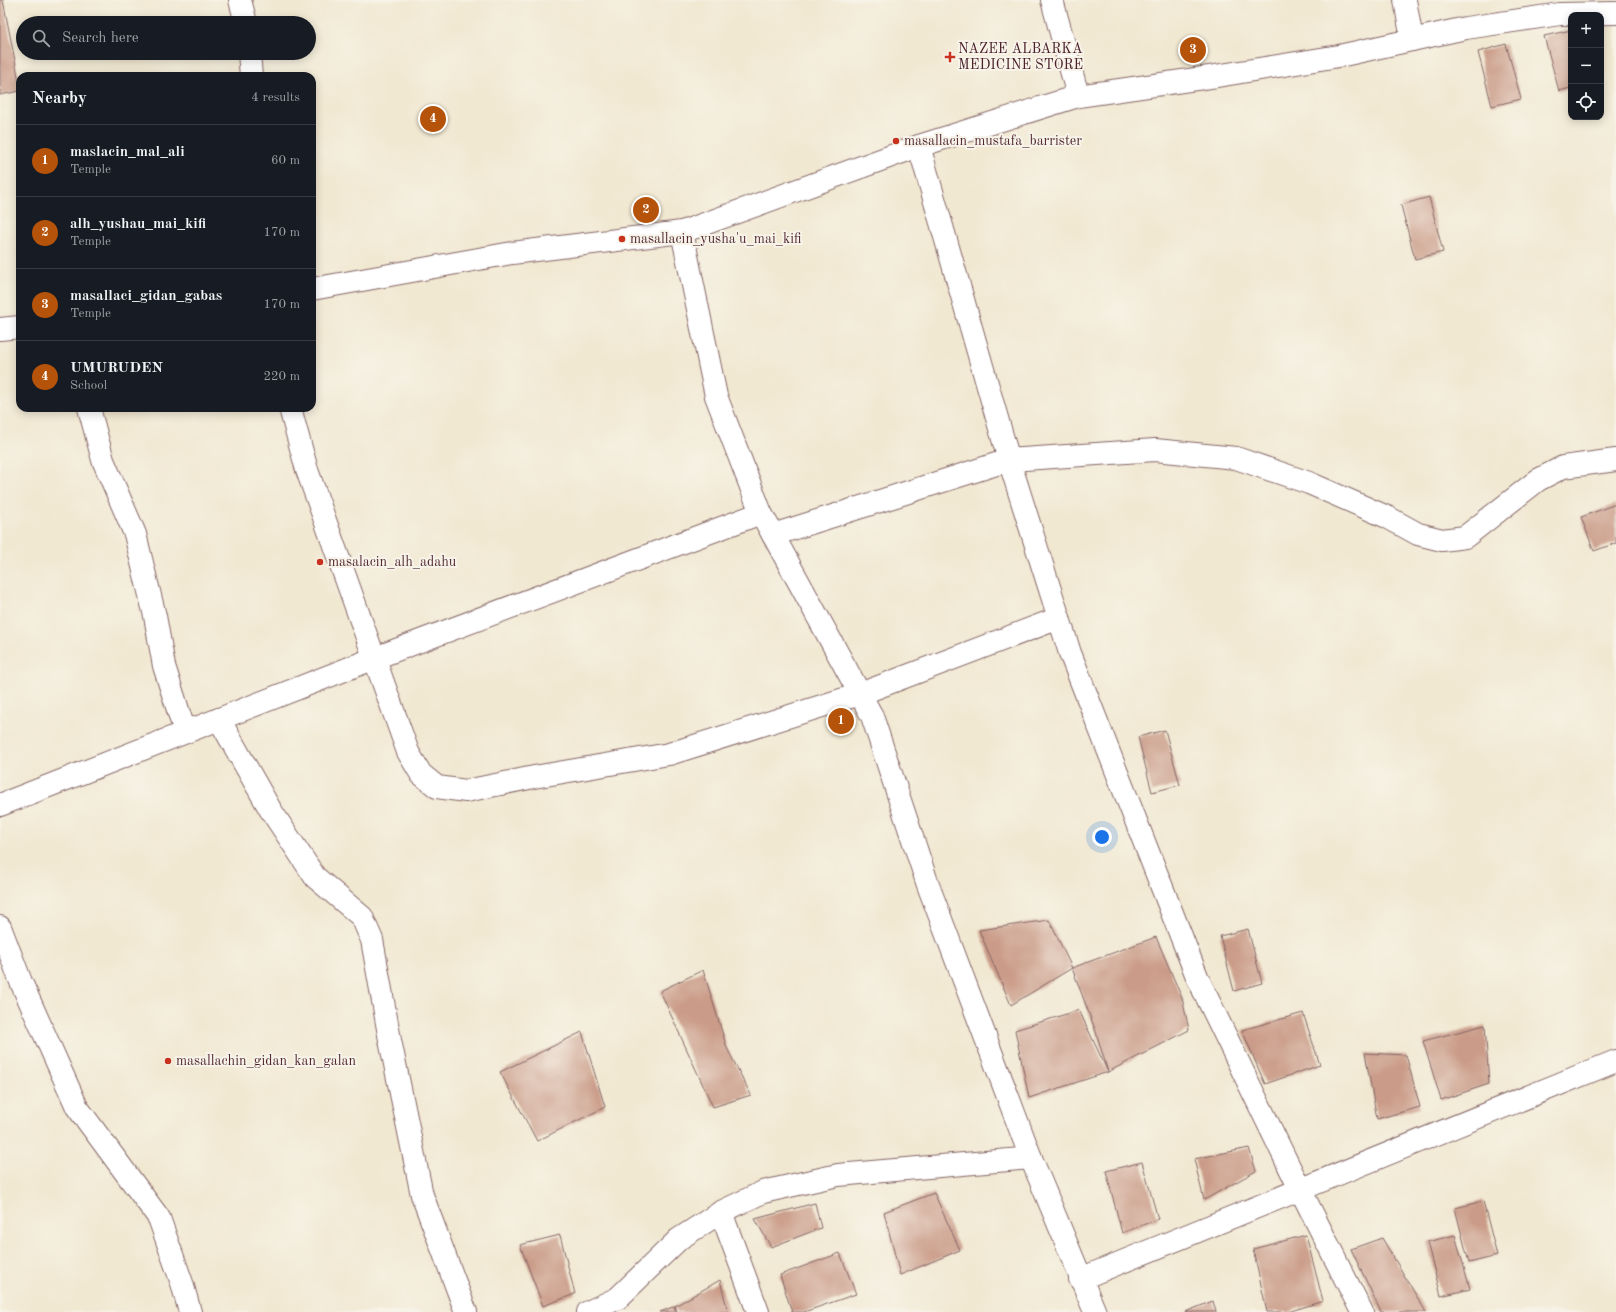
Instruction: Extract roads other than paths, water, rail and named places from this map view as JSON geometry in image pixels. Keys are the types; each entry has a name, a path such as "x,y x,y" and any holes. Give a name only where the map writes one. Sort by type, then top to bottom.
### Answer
{"street":[{"path":"240,0 244,16"},
{"path":"1052,0 1078,96"},
{"path":"1405,0 1412,40"},
{"path":"316,288 512,253 682,232 919,146 1078,96 1218,76 1339,56 1466,28 1560,14 1616,13"},
{"path":"250,60 251,72"},
{"path":"919,146 1009,460 1070,653 1198,979 1300,1189 1362,1312"},
{"path":"682,232 716,396 761,513 872,716 928,885 1031,1158 1094,1312"},
{"path":"0,328 16,327"},
{"path":"90,412 103,460 135,534 155,616 164,666 185,732"},
{"path":"291,412 307,470 408,752 421,774 437,787 466,791 534,777 669,754 860,694 1059,618"},
{"path":"773,535 1009,460 1155,450 1236,458 1309,483 1387,517 1418,534 1442,540 1465,537 1538,480 1563,466 1616,460"},
{"path":"0,805 375,658 761,513"},
{"path":"219,719 270,809 315,877 362,917 372,940 390,1040 422,1195 466,1312"},
{"path":"1,934 77,1107 158,1218 182,1283 190,1312"},
{"path":"1080,1279 1616,1061"},
{"path":"588,1312 618,1298 678,1239 721,1212 763,1192 838,1175 1031,1158"},
{"path":"721,1212 758,1312"}],"place":[{"name":"masallaci_gidan_gabas","path":"1193,50"},
{"name":"NAZEE ALBARKA MEDICINE STORE","path":"950,57"},
{"name":"UMURUDEN","path":"433,119"},
{"name":"masallacin_mustafa_barrister","path":"896,141"},
{"name":"alh_yushau_mai_kifi","path":"646,210"},
{"name":"masallacin_yusha'u_mai_kifi","path":"622,239"},
{"name":"masalacin_alh_adahu","path":"320,562"},
{"name":"maslacin_mal_ali","path":"841,721"},
{"name":"masallachin_gidan_kan_galan","path":"168,1061"}]}
